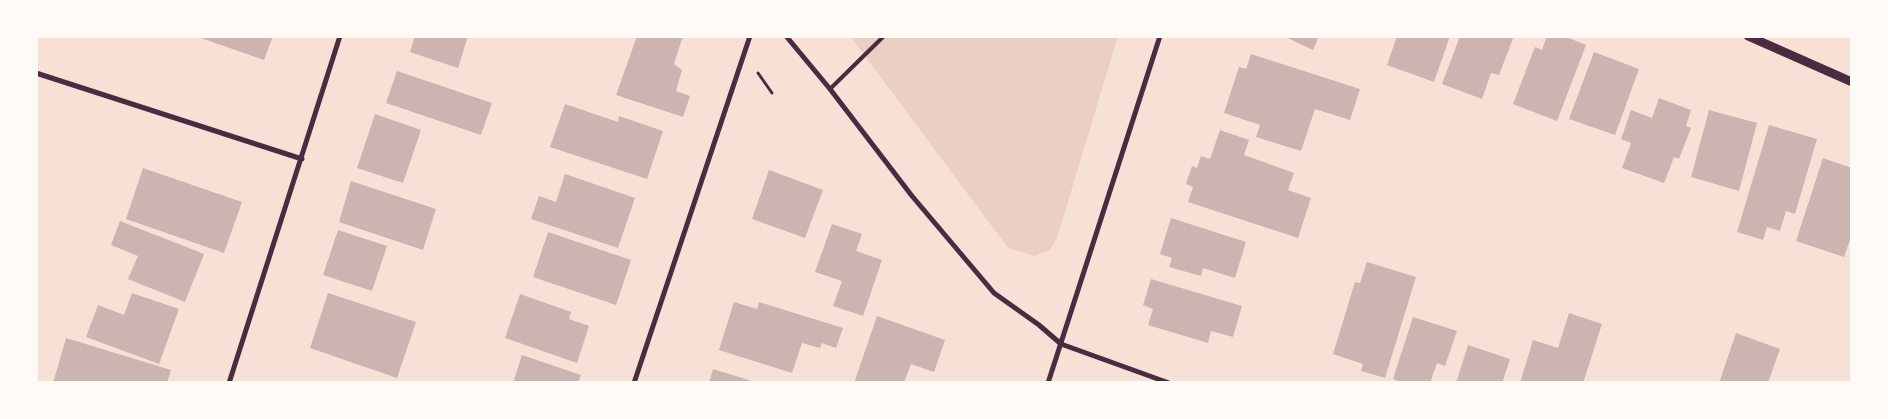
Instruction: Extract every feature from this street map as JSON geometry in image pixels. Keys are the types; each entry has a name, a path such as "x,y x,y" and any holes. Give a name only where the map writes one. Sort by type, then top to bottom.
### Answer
{"street":[{"path":"229,383 340,36"},
{"path":"634,383 750,36"},
{"path":"786,36 830,89 912,196 994,293 1039,325 1060,344 1169,383"},
{"path":"1048,383 1160,36"},
{"path":"1748,36 1852,82"},
{"path":"36,73 302,158"}],"lane":[{"path":"830,89 884,36"}],"shaded area":[{"path":"850,36 1118,36 1057,238 1050,250 1035,256 1008,248"}],"building":[{"path":"195,36 273,36 264,60"},
{"path":"415,36 468,36 458,68 410,52"},
{"path":"637,36 683,36 674,64 682,70 676,91 690,96 683,117 616,95"},
{"path":"1283,36 1319,36 1313,50"},
{"path":"1397,36 1450,36 1434,82 1387,65"},
{"path":"1460,36 1514,36 1499,75 1491,73 1482,99 1442,84"},
{"path":"1547,36 1564,36 1586,45 1557,121 1513,104 1535,47 1542,50"},
{"path":"1594,52 1639,69 1615,135 1569,119"},
{"path":"1251,54 1360,89 1350,120 1315,109 1301,151 1256,137 1260,125 1224,113 1239,67 1246,69"},
{"path":"397,71 492,103 481,135 386,103"},
{"path":"1659,98 1691,110 1686,126 1691,128 1679,159 1674,157 1664,183 1622,168 1631,143 1621,139 1631,110 1652,118"},
{"path":"565,104 618,122 619,116 663,131 647,179 550,147"},
{"path":"1709,110 1757,123 1739,191 1691,177"},
{"path":"375,114 421,130 403,183 357,168"},
{"path":"1769,125 1817,139 1795,214 1786,211 1780,231 1767,227 1763,240 1737,232"},
{"path":"1220,130 1249,140 1244,155 1294,173 1288,190 1311,198 1298,238 1188,202 1193,187 1186,184 1192,166 1197,168 1201,156 1210,159"},
{"path":"1823,158 1852,168 1852,234 1844,257 1796,241"},
{"path":"143,168 242,202 224,253 126,219"},
{"path":"769,170 823,190 805,238 752,219"},
{"path":"565,174 635,198 618,248 531,219 539,196 556,202"},
{"path":"351,181 436,209 423,250 339,222"},
{"path":"1171,218 1246,242 1235,278 1203,268 1201,276 1169,267 1172,258 1160,254"},
{"path":"120,221 204,254 185,302 128,279 138,256 111,245"},
{"path":"832,224 862,234 856,251 882,260 863,316 833,306 842,281 815,272"},
{"path":"338,230 387,246 372,291 323,275"},
{"path":"548,232 631,260 616,305 533,277"},
{"path":"1367,262 1416,277 1385,378 1361,371 1363,364 1333,354 1355,282 1360,283"},
{"path":"1151,279 1242,306 1233,337 1211,331 1208,343 1148,325 1153,309 1143,305"},
{"path":"132,293 179,309 159,364 86,337 98,305 124,315"},
{"path":"328,293 416,322 397,378 310,348"},
{"path":"520,294 571,312 569,319 589,326 577,363 505,338"},
{"path":"734,302 757,309 759,302 843,328 836,348 822,343 820,348 802,343 792,373 719,350"},
{"path":"1569,313 1602,324 1583,383 1520,383 1533,340 1558,348"},
{"path":"877,316 945,340 934,372 911,364 904,383 854,383"},
{"path":"1413,317 1457,331 1445,366 1437,363 1430,383 1404,383 1393,379"},
{"path":"1736,333 1780,349 1768,383 1719,383"},
{"path":"66,338 171,370 167,383 53,383"},
{"path":"1468,345 1510,359 1502,383 1456,383"},
{"path":"522,355 581,375 578,383 513,383"},
{"path":"713,369 755,382 755,383 709,383"}]}
